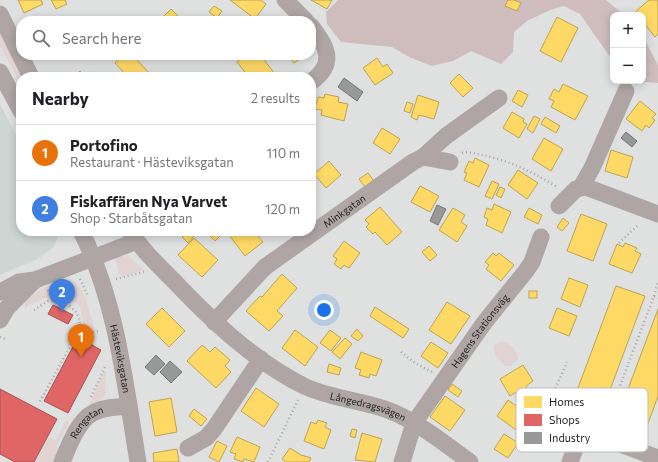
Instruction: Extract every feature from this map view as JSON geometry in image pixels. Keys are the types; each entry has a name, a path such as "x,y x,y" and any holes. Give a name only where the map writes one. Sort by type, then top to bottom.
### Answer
{"street":[{"path":"285,0 301,16"},
{"path":"0,14 16,47"},
{"path":"316,32 321,38 327,56 322,73 316,78"},
{"path":"23,60 29,72"},
{"path":"0,72 16,102"},
{"path":"570,196 592,168 626,91"},
{"name":"Minkgatan","path":"316,231 423,157 446,136 499,98"},
{"path":"423,157 450,162"},
{"path":"570,196 586,187 653,212"},
{"path":"84,236 93,258"},
{"name":"Långedragsvägen","path":"0,292 20,282 35,280 93,258 133,236 214,322 261,358 304,386 328,395 387,410 414,424 470,462"},
{"name":"Minkgatan","path":"214,322 265,267 310,236"},
{"name":"Hagens Stationsväg","path":"402,462 414,424 484,324 529,267 541,237"},
{"name":"Hästeviksgatan","path":"93,258 103,282 108,300 129,406 138,462"},
{"path":"2,309 35,280"},
{"path":"188,448 206,438 214,429 261,358"},
{"name":"Rengatan","path":"62,462 70,442 84,420 92,413 101,410 129,406"},
{"path":"642,452 658,458"}],"path":[{"path":"450,162 465,152 499,158 521,166 570,196"},
{"path":"619,243 643,219 653,212"},
{"path":"69,267 73,278 78,278 85,287 90,301"},
{"path":"619,388 658,282"},
{"path":"654,296 658,298"},
{"path":"34,310 48,301 59,300 64,302 77,313 80,321 78,334 40,404"},
{"path":"98,327 103,337"},
{"path":"78,334 100,331"},
{"path":"0,337 8,340"},
{"path":"401,352 416,363 446,380"},
{"path":"84,420 86,409 108,362 108,368"},
{"path":"556,388 567,362"},
{"path":"268,462 299,397"},
{"path":"563,452 571,459"}],"shaded area":[{"path":"338,0 606,0 620,12 610,12 610,57 580,14 564,6 550,10 527,21 514,32 513,52 501,64 471,51 453,61 432,66 411,58 392,47 341,42 327,24 326,12"},
{"path":"0,31 20,72 16,72 16,76 0,46"},
{"path":"646,43 658,65 658,83 647,82"},
{"path":"0,104 16,135 16,236 58,236 54,247 39,258 0,275"},
{"path":"127,255 144,270 123,276 119,274 115,258"},
{"path":"66,280 73,282 82,292 86,299 95,329 85,331 80,307 73,300 51,295 28,306 25,310 25,302 34,294 49,285"},
{"path":"499,342 509,344 516,352 518,359 511,366 505,366 495,355 493,346"},
{"path":"104,371 106,372 105,396 98,403 89,405"},
{"path":"66,420 69,423 56,446 60,449 54,462 36,462 49,437 56,440"}],"building: Homes":[{"path":"18,0 41,0 43,4 24,13"},
{"path":"51,0 65,0 67,4 56,9"},
{"path":"230,0 261,0 266,4 257,16 251,16"},
{"path":"311,0 332,0 327,9"},
{"path":"508,0 514,0 521,3 517,11 505,6"},
{"path":"649,0 658,0 658,34 655,37 646,26 646,12 635,12"},
{"path":"214,6 222,11 218,16 214,16 209,12"},
{"path":"171,9 178,16 164,16"},
{"path":"557,17 578,28 561,62 540,51"},
{"path":"377,58 383,67 387,64 393,73 375,85 363,68"},
{"path":"118,60 137,60 148,72 123,72 115,63"},
{"path":"239,60 264,60 274,72 245,72 237,62"},
{"path":"459,74 473,88 463,97 450,83"},
{"path":"563,84 588,96 575,120 551,107 554,101 549,99 554,89 559,92"},
{"path":"518,90 528,95 522,107 512,101"},
{"path":"325,94 339,97 338,102 348,104 344,121 321,115 322,110 316,109 316,105 318,97 324,98"},
{"path":"418,95 439,102 434,119 419,115 417,120 411,117"},
{"path":"640,101 656,114 652,118 655,120 649,128 646,125 642,131 626,119"},
{"path":"407,102 413,104 410,113 404,111"},
{"path":"512,112 524,119 523,122 527,124 519,138 503,128"},
{"path":"534,116 540,119 533,133 527,129"},
{"path":"545,117 560,126 556,133 541,124"},
{"path":"382,128 400,139 390,154 373,143"},
{"path":"544,138 563,149 551,171 532,159"},
{"path":"611,150 633,157 627,178 605,171"},
{"path":"475,158 489,165 479,187 464,180 467,173 464,172 469,161 473,163"},
{"path":"329,161 341,175 326,188 316,176 316,172"},
{"path":"518,170 538,183 527,199 508,185"},
{"path":"368,173 374,181 365,187 359,179"},
{"path":"492,181 499,184 492,199 485,196"},
{"path":"420,186 439,196 430,212 411,202"},
{"path":"500,187 505,189 501,198 496,195"},
{"path":"494,204 511,212 502,233 486,225 488,219 484,217 487,208 492,210"},
{"path":"380,207 402,232 387,245 375,232 373,234 366,227 369,224 365,220"},
{"path":"453,208 465,215 461,222 467,226 457,242 439,230"},
{"path":"529,208 542,215 538,224 524,217"},
{"path":"581,214 607,224 593,261 567,251"},
{"path":"563,218 569,223 562,231 557,227"},
{"path":"183,236 194,236 188,243 182,237"},
{"path":"210,236 220,236 215,241"},
{"path":"230,236 258,236 263,242 245,256"},
{"path":"194,238 218,260 202,277 178,255"},
{"path":"344,241 360,253 349,268 344,265 341,269 334,264 337,259 333,256"},
{"path":"625,243 637,248 635,251 641,254 632,273 609,264 617,244 623,247"},
{"path":"429,246 437,255 430,261 422,252"},
{"path":"493,253 496,256 499,253 514,265 501,281 486,269 489,265 485,262"},
{"path":"282,274 297,288 277,311 283,316 269,331 246,311 260,296 262,297"},
{"path":"569,278 588,285 580,307 561,299"},
{"path":"616,286 645,296 611,388 578,388"},
{"path":"529,291 537,291 537,298 529,298"},
{"path":"447,302 470,316 451,344 429,330"},
{"path":"375,307 409,329 403,338 370,316"},
{"path":"162,308 185,331 169,347 146,324"},
{"path":"557,308 577,316 569,336 549,328"},
{"path":"658,309 658,396 648,424 648,388 628,388"},
{"path":"357,329 363,336 358,341 351,336"},
{"path":"295,330 318,347 305,366 282,348"},
{"path":"330,330 341,338 331,351 320,343"},
{"path":"345,338 352,344 340,359 332,352"},
{"path":"431,342 448,353 438,368 421,356"},
{"path":"202,345 210,352 215,347 230,360 225,366 231,372 216,388 187,361"},
{"path":"361,352 382,360 376,376 370,374 369,378 359,375 361,370 355,368"},
{"path":"329,364 341,368 339,375 327,372"},
{"path":"523,365 533,381 526,386 527,388 516,388 516,392 510,396 500,379"},
{"path":"452,384 462,391 458,397 448,390"},
{"path":"256,388 279,404 264,427 241,411"},
{"path":"445,396 465,410 450,431 430,417"},
{"path":"171,398 177,432 155,436 149,402"},
{"path":"508,400 516,406 516,430 497,416"},
{"path":"194,409 207,419 201,426 189,416"},
{"path":"318,420 327,423 325,427 331,430 324,449 304,441 311,422 316,424"},
{"path":"352,429 357,430 355,438 350,436"},
{"path":"362,433 382,439 375,462 355,460"},
{"path":"504,434 516,442 516,446 508,458 494,449"},
{"path":"237,437 260,447 254,462 244,459 243,462 234,459 236,454 230,452"},
{"path":"217,441 227,446 219,462 209,457"},
{"path":"290,448 301,455 311,458 309,462 286,462 282,459"},
{"path":"177,449 179,462 154,462 153,453"}],"building: Shops":[{"path":"53,305 73,315 68,324 48,314"},
{"path":"78,337 101,350 68,413 44,401"},
{"path":"0,389 57,419 34,462 15,462 0,454"}],"building: Industry":[{"path":"344,78 363,92 357,101 338,87"},
{"path":"626,132 637,141 632,147 621,138"},
{"path":"437,205 446,209 438,225 430,221"},
{"path":"156,355 165,364 154,375 145,367"},
{"path":"170,361 182,372 171,383 160,372"}],"place":[{"name":"Fiskaffären Nya Varvet","path":"62,312"},
{"name":"Portofino","path":"81,357"}]}
